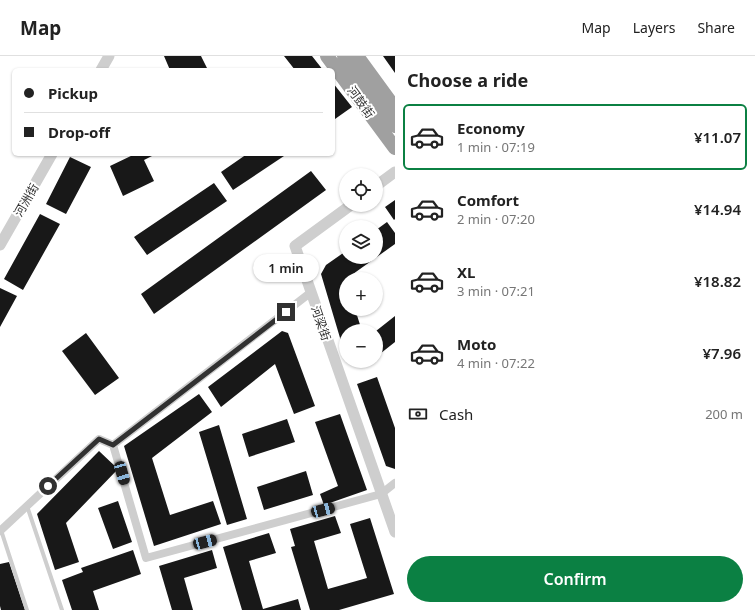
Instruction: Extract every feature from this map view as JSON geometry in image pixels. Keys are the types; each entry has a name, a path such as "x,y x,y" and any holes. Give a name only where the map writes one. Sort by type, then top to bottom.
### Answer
{"highway":[{"name":"河鼓街","path":"327,56 395,148"},
{"path":"344,56 395,126"},
{"name":"河鼓街","path":"357,56 395,108"}],"street":[{"path":"102,68 109,56"},
{"name":"河洲街","path":"0,246 51,156"},
{"path":"383,181 395,172"},
{"name":"河梁街","path":"341,212 295,246 310,293 395,532"},
{"path":"113,445 310,293"},
{"path":"0,530 99,439 113,445"},
{"path":"113,445 146,558 381,494 395,484"}],"lane":[{"path":"27,505 62,610"},
{"path":"0,530 27,610"}],"building":[{"path":"164,56 201,56 207,68 169,68"},
{"path":"284,56 312,56 321,68 293,68"},
{"path":"383,56 395,56 395,73"},
{"path":"335,86 352,107 335,119"},
{"path":"131,156 152,156 144,160 154,181 123,196 110,166"},
{"path":"244,156 284,156 233,190 221,172"},
{"path":"70,157 91,167 66,214 46,204"},
{"path":"311,171 326,190 154,314 141,294"},
{"path":"214,183 227,201 147,255 134,237"},
{"path":"395,200 395,219 394,220 385,207"},
{"path":"40,214 60,224 23,290 4,279"},
{"path":"387,222 395,233 395,244 383,253 383,225"},
{"path":"339,256 339,264 367,264 356,272 339,272 339,316 357,316 360,324 339,324 339,334 321,274 326,265"},
{"path":"0,288 17,296 0,327"},
{"path":"395,316 395,342 383,351 383,325"},
{"path":"282,331 288,333 315,406 294,414 275,364 221,407 208,387"},
{"path":"86,333 119,378 95,395 62,351"},
{"path":"377,377 395,428 395,469 386,466 357,384"},
{"path":"199,394 212,412 152,458 170,515 213,501 221,524 154,546 124,446"},
{"path":"340,414 367,490 324,505 320,494 338,486 315,422"},
{"path":"287,419 295,442 249,457 242,434"},
{"path":"219,425 247,519 227,525 199,432"},
{"path":"99,451 118,469 66,523 79,562 55,570 37,514"},
{"path":"306,471 313,495 264,510 257,487"},
{"path":"118,501 132,542 113,549 98,508"},
{"path":"335,516 341,533 314,541 328,589 367,578 350,524 370,518 394,594 339,610 310,610 291,547 295,546 290,529"},
{"path":"269,533 276,553 249,561 263,609 298,599 301,610 242,610 223,547"},
{"path":"133,550 141,574 93,591 99,610 72,610 62,580 83,572 81,568"},
{"path":"212,550 217,568 184,578 193,610 172,610 159,566"},
{"path":"9,562 25,610 1,610 0,564"}],"route":[{"path":"48,486 99,439 113,445 286,312"}]}
